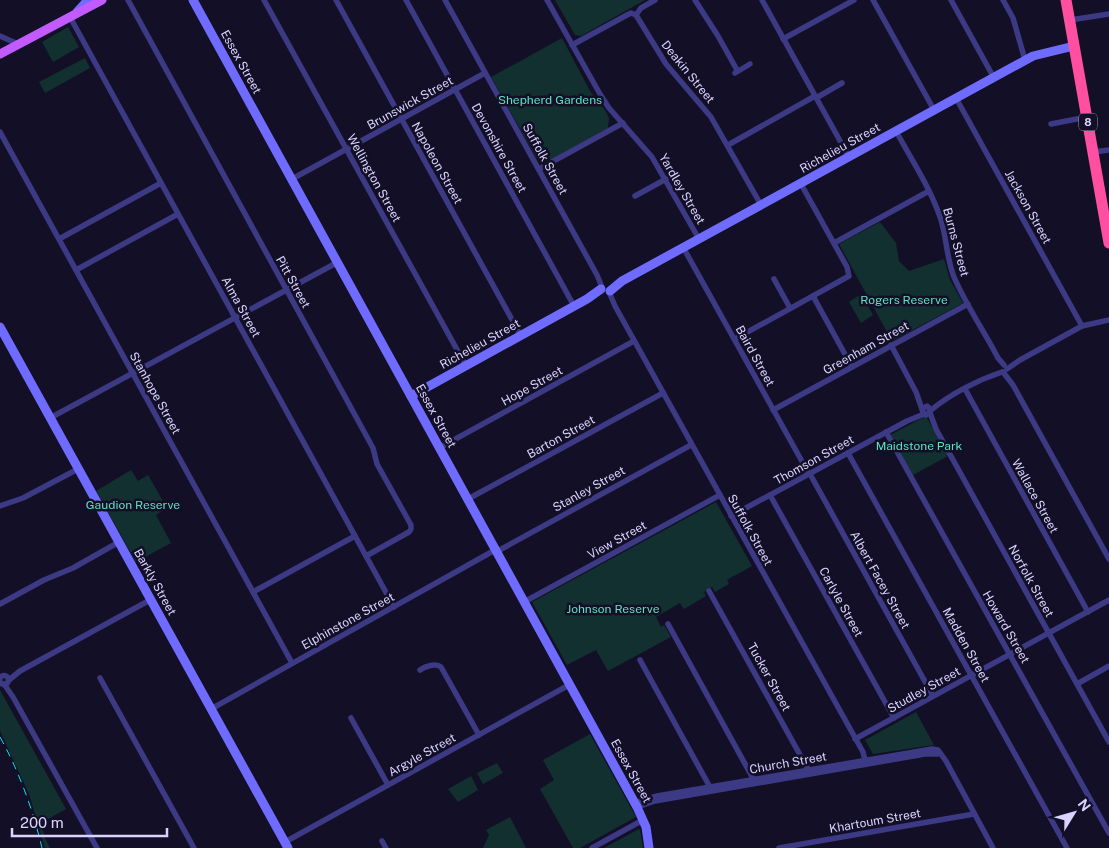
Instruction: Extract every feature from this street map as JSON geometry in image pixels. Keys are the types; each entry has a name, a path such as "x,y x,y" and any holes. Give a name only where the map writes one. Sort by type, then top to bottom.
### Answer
{"highway":[{"name":"8","path":"1066,0 1109,243"}],"main road":[{"path":"1,52 102,0"}],"street":[{"path":"73,16 88,0"},
{"name":"Pitt Street","path":"128,0 373,448 377,464 411,527 409,532 366,556"},
{"name":"Essex Street","path":"193,0 636,805 643,820 649,848"},
{"name":"Wellington Street","path":"264,0 466,366"},
{"name":"Napoleon Street","path":"336,0 521,336"},
{"name":"Devonshire Street","path":"406,0 574,306"},
{"name":"Suffolk Street","path":"445,0 732,516 866,762"},
{"name":"Yardley Street","path":"547,0 596,88 623,124 646,149 666,179 699,239"},
{"path":"572,45 627,14 636,15 641,8 655,0"},
{"path":"695,0 718,36 736,72 750,64"},
{"path":"762,0 849,157"},
{"path":"783,39 854,0"},
{"path":"873,0 934,110"},
{"path":"951,0 994,78"},
{"path":"1003,0 1013,18 1025,60"},
{"path":"1070,20 1109,14"},
{"name":"Deakin Street","path":"636,15 666,64 704,107 728,144 762,205"},
{"name":"Alma Street","path":"73,16 161,183 394,607"},
{"path":"0,36 18,44"},
{"name":"Richelieu Street","path":"411,396 1025,60 1042,52 1074,46"},
{"name":"Brunswick Street","path":"292,179 485,73"},
{"path":"728,144 842,84"},
{"name":"Jackson Street","path":"956,98 1082,326"},
{"path":"1051,124 1087,117"},
{"path":"539,169 623,124"},
{"name":"Stanhope Street","path":"0,132 292,663"},
{"name":"Burns Street","path":"896,132 929,191 941,218 948,259 953,274 1109,559"},
{"path":"1093,152 1109,150"},
{"path":"635,196 666,179"},
{"path":"59,238 161,183"},
{"path":"734,339 847,278 849,274 801,184"},
{"path":"834,243 929,191"},
{"path":"76,270 178,214"},
{"name":"Baird Street","path":"683,247 809,474"},
{"path":"50,418 338,262"},
{"path":"774,279 790,308"},
{"path":"813,296 852,366"},
{"name":"Greenham Street","path":"773,410 968,304"},
{"name":"Thomson Street","path":"732,516 1082,326 1109,320"},
{"name":"Barkly Street","path":"0,327 286,845"},
{"name":"Hope Street","path":"439,448 634,341"},
{"name":"Norfolk Street","path":"891,346 1109,742"},
{"name":"Wallace Street","path":"965,389 1088,612"},
{"name":"Barton Street","path":"468,500 663,393"},
{"name":"Howard Street","path":"886,432 1109,833"},
{"name":"Stanley Street","path":"496,551 691,445"},
{"name":"Madden Street","path":"848,453 1067,848"},
{"path":"0,506 23,498 78,469"},
{"name":"Albert Facey Street","path":"809,474 933,696"},
{"name":"View Street","path":"524,602 720,495"},
{"name":"Carlyle Street","path":"770,495 894,718"},
{"path":"253,592 355,536"},
{"path":"0,604 119,542"},
{"name":"Elphinstone Street","path":"211,709 496,551"},
{"name":"Tucker Street","path":"709,591 809,771"},
{"path":"97,848 4,678 150,600"},
{"name":"Studley Street","path":"855,739 1109,600"},
{"path":"668,624 755,781"},
{"path":"640,660 711,789"},
{"path":"420,670 428,666 437,665 441,667 479,735"},
{"path":"1077,684 1109,666"},
{"path":"100,678 194,848"},
{"name":"Argyle Street","path":"286,845 388,785 569,685"},
{"path":"351,718 388,785"},
{"name":"Church Street","path":"636,805 650,797 711,789 809,771 932,752 941,756 974,814"},
{"path":"974,814 993,848"},
{"name":"Khartoum Street","path":"780,848 974,814"},
{"path":"592,848 643,820"},
{"path":"382,841 386,848"}],"green space":[{"path":"555,0 645,0 581,36 575,35"},
{"path":"68,27 79,47 53,62 42,42"},
{"name":"Shepherd Gardens","path":"562,38 590,91 605,110 609,118 608,128 548,161 537,159 491,77"},
{"path":"85,58 90,68 45,93 39,82"},
{"name":"Rogers Reserve","path":"880,222 896,243 899,261 909,271 944,259 950,280 963,303 892,341 839,244"},
{"path":"861,294 873,315 861,323 849,302"},
{"name":"Maidstone Park","path":"926,416 948,456 913,475 890,435"},
{"name":"Gaudion Reserve","path":"131,470 138,481 148,475 167,508 156,515 171,543 136,562 96,491"},
{"name":"Johnson Reserve","path":"716,502 752,566 727,580 729,584 715,592 712,587 704,592 706,596 684,609 680,603 656,617 661,627 664,625 671,637 608,671 596,650 567,665 532,602"},
{"path":"0,690 66,809 41,823 50,848 45,848 29,794 0,731"},
{"path":"916,712 934,745 873,754 865,740"},
{"path":"590,734 636,817 580,848 573,848 540,789 554,780 543,760"},
{"path":"497,763 503,773 483,784 477,773"},
{"path":"471,776 478,790 458,802 448,789"},
{"path":"510,817 526,848 483,848 489,835 486,830"},
{"path":"639,829 643,848 604,848"}],"railway":[{"path":"0,737 25,791 42,848"}]}
